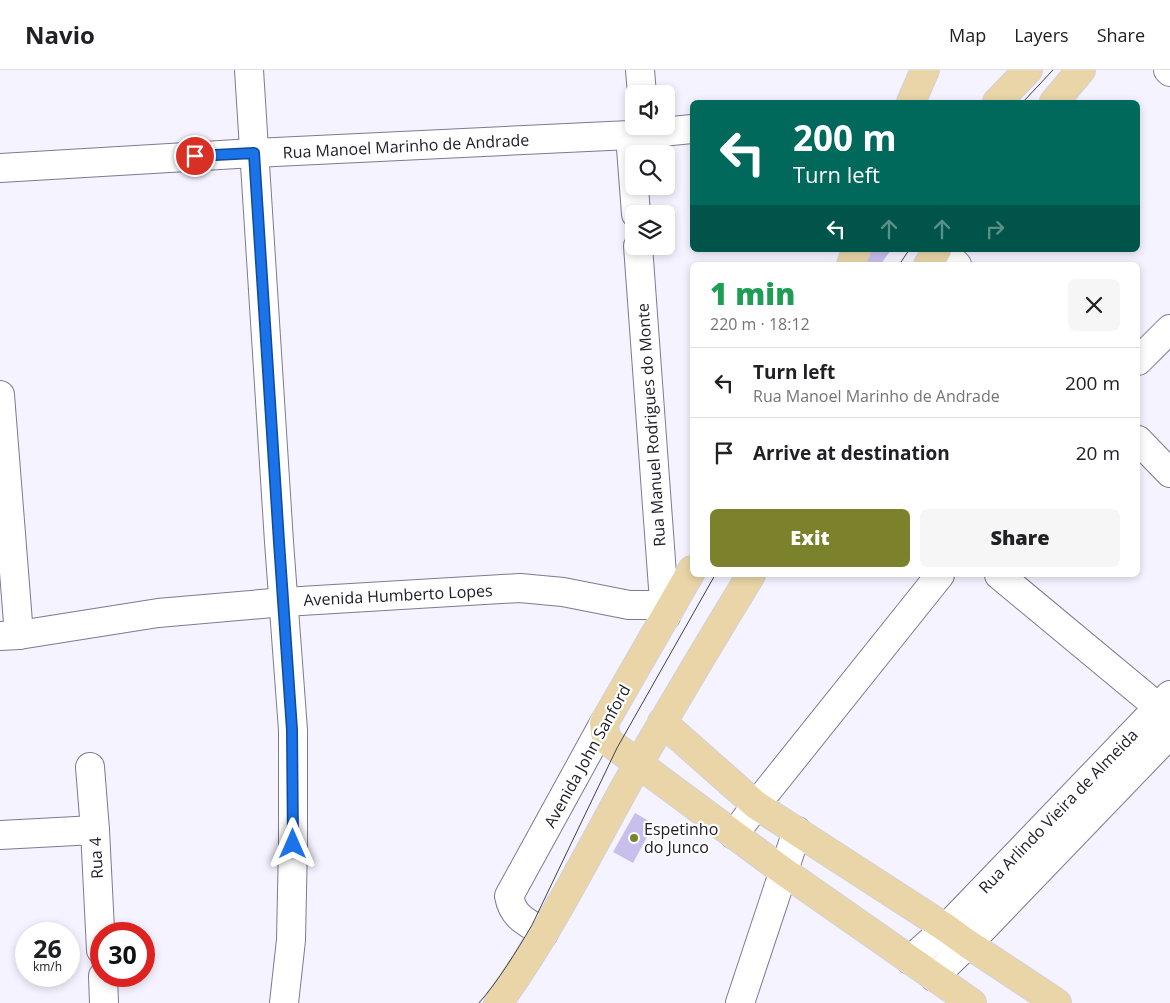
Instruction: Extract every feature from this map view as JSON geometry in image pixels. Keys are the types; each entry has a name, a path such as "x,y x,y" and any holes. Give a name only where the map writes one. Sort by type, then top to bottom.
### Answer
{"main road":[{"path":"913,100 925,70"},
{"path":"999,100 1028,70"},
{"path":"1056,100 1081,70"},
{"name":"Avenida John Sanford","path":"604,723 665,610 690,573"},
{"path":"498,1003 521,971 544,933 662,722 750,577"},
{"path":"662,722 756,804 1057,1003"},
{"path":"604,723 604,733 610,742 734,836 972,1003"}],"street":[{"path":"249,70 292,730 291,940 284,1003"},
{"path":"640,70 641,85"},
{"name":"Rua Manoel Marinho de Andrade","path":"675,130 690,129"},
{"name":"Rua Manoel Marinho de Andrade","path":"0,168 625,133"},
{"path":"636,205 639,135"},
{"path":"944,252 954,262"},
{"name":"Rua Manuel Rodrigues do Monte","path":"639,255 665,610"},
{"path":"1140,359 1170,329"},
{"path":"0,395 10,636"},
{"path":"1140,442 1170,473"},
{"path":"734,836 756,804 938,577"},
{"path":"1002,577 1166,707"},
{"name":"Avenida Humberto Lopes","path":"10,636 158,614 284,602 520,588 563,592 629,606 665,610"},
{"name":"Rua Arlindo Vieira de Almeida","path":"910,960 946,928 1166,707"},
{"name":"Avenida John Sanford","path":"544,933 515,913 509,896 604,723"},
{"name":"Rua Arlindo Vieira de Almeida","path":"934,977 1170,734"},
{"name":"Rua 4","path":"90,767 100,922"},
{"path":"0,835 95,830"},
{"path":"740,1003 797,831"},
{"path":"103,987 104,1003"}],"building":[{"path":"865,252 890,252 882,262 857,262"},
{"name":"Espetinho do Junco","path":"635,813 654,824 633,863 613,852"}],"tram line":[{"path":"1025,100 1053,70"},
{"path":"901,262 908,252"},
{"path":"479,1003 500,975 532,925 617,748 714,577"}],"place":[{"name":"Espetinho do Junco","path":"634,838"}],"route":[{"path":"195,156 254,153 292,730 293,844"}]}
